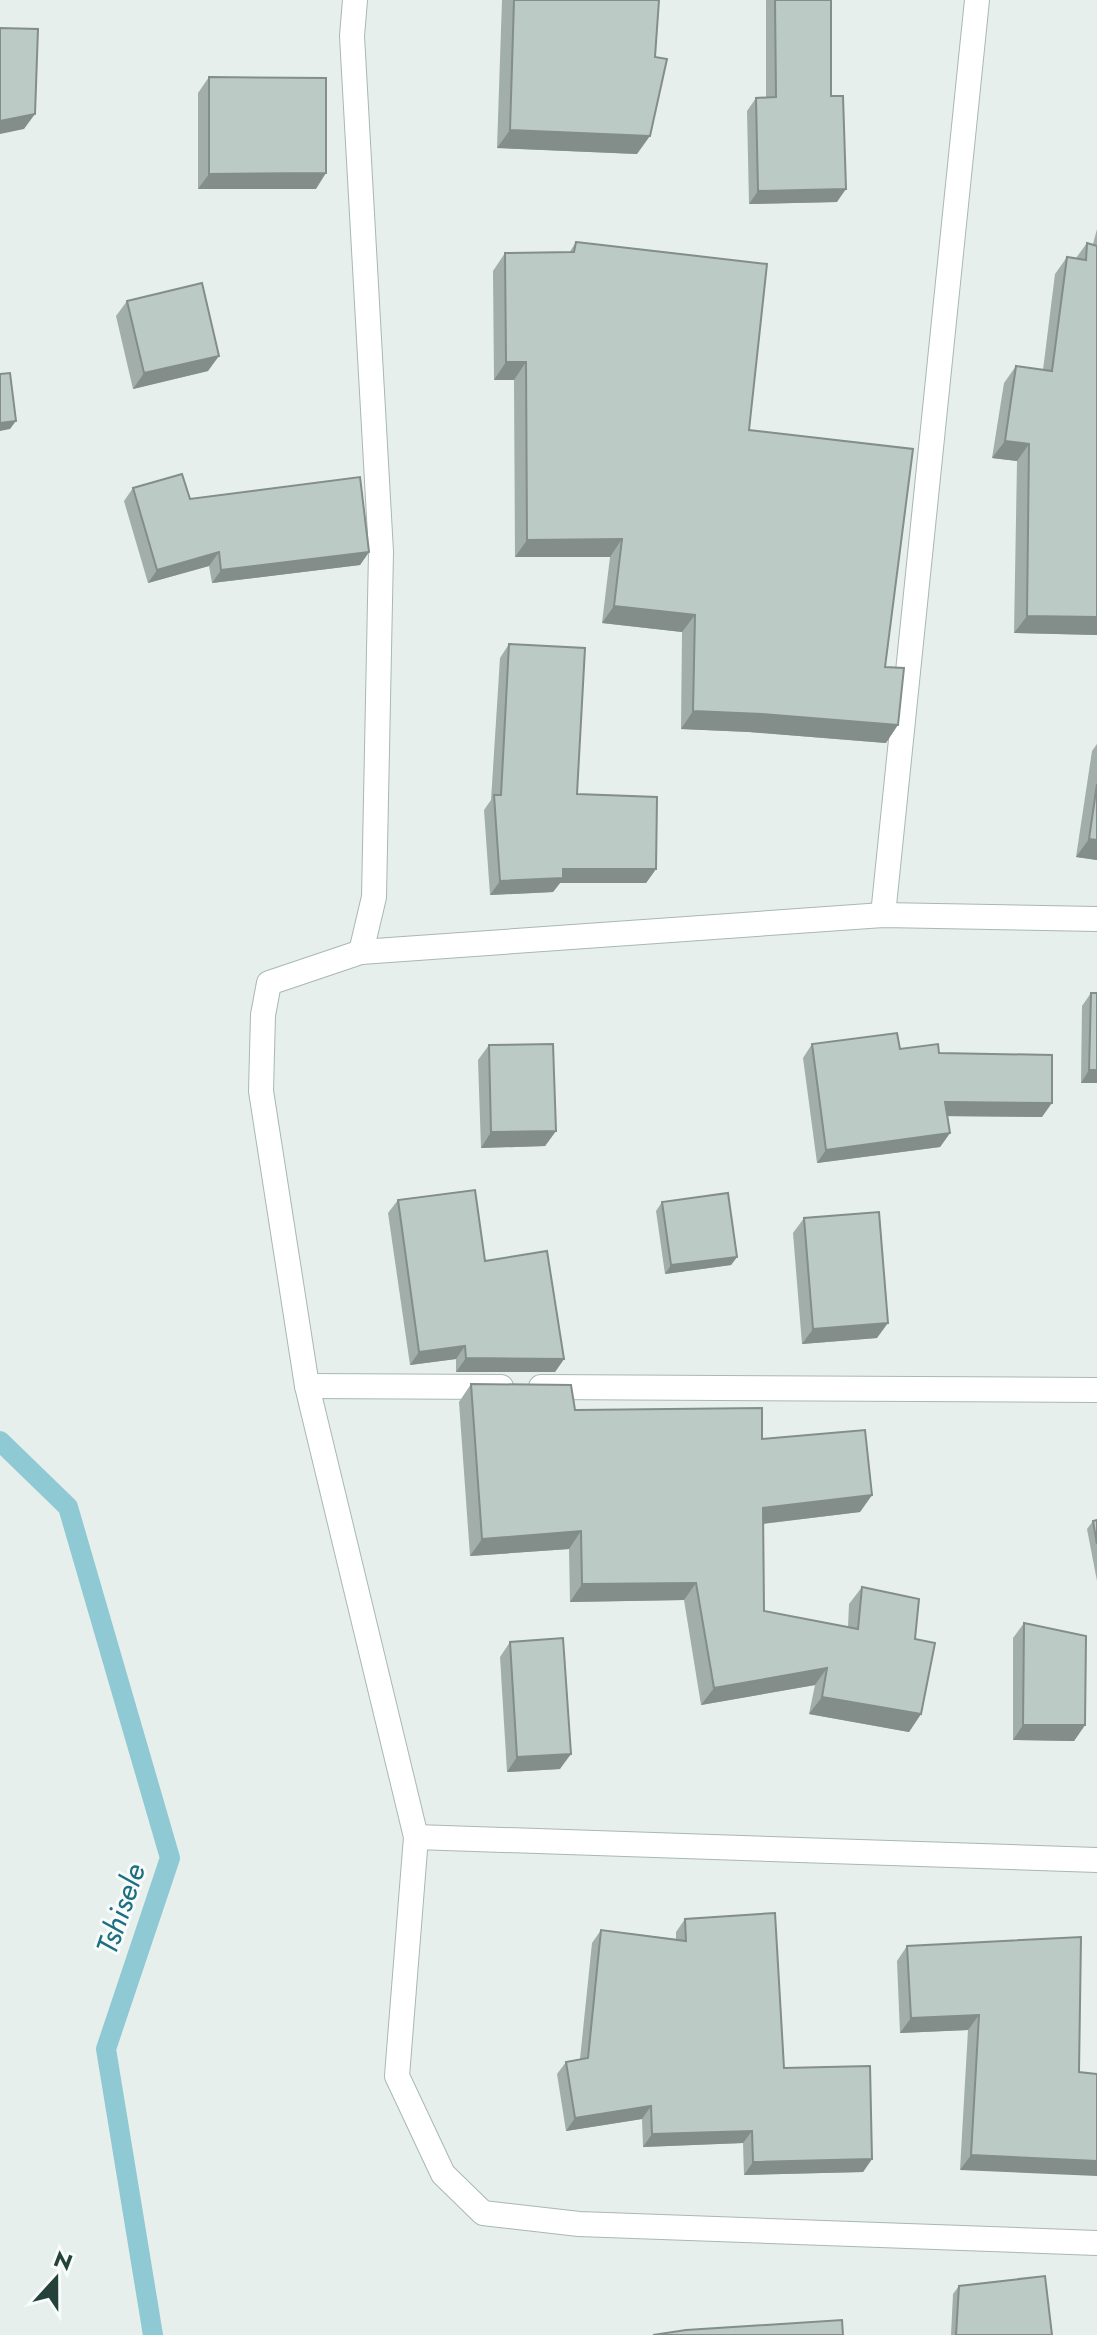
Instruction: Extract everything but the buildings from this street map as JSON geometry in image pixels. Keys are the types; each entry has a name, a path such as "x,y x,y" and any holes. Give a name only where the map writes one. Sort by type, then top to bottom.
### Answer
{"street":[{"path":"355,0 352,36 381,552 374,897 361,952"},
{"path":"883,915 977,0"},
{"path":"1097,919 883,915 361,952 269,983 263,1015 261,1091 307,1386 416,1837 397,2076 443,2174 483,2213 579,2224 1097,2243"},
{"path":"307,1386 1097,1390"},
{"path":"416,1837 1097,1860"}],"waterway":[{"name":"Tshisele","path":"0,1441 68,1507 170,1858 106,2049 153,2335"}]}
